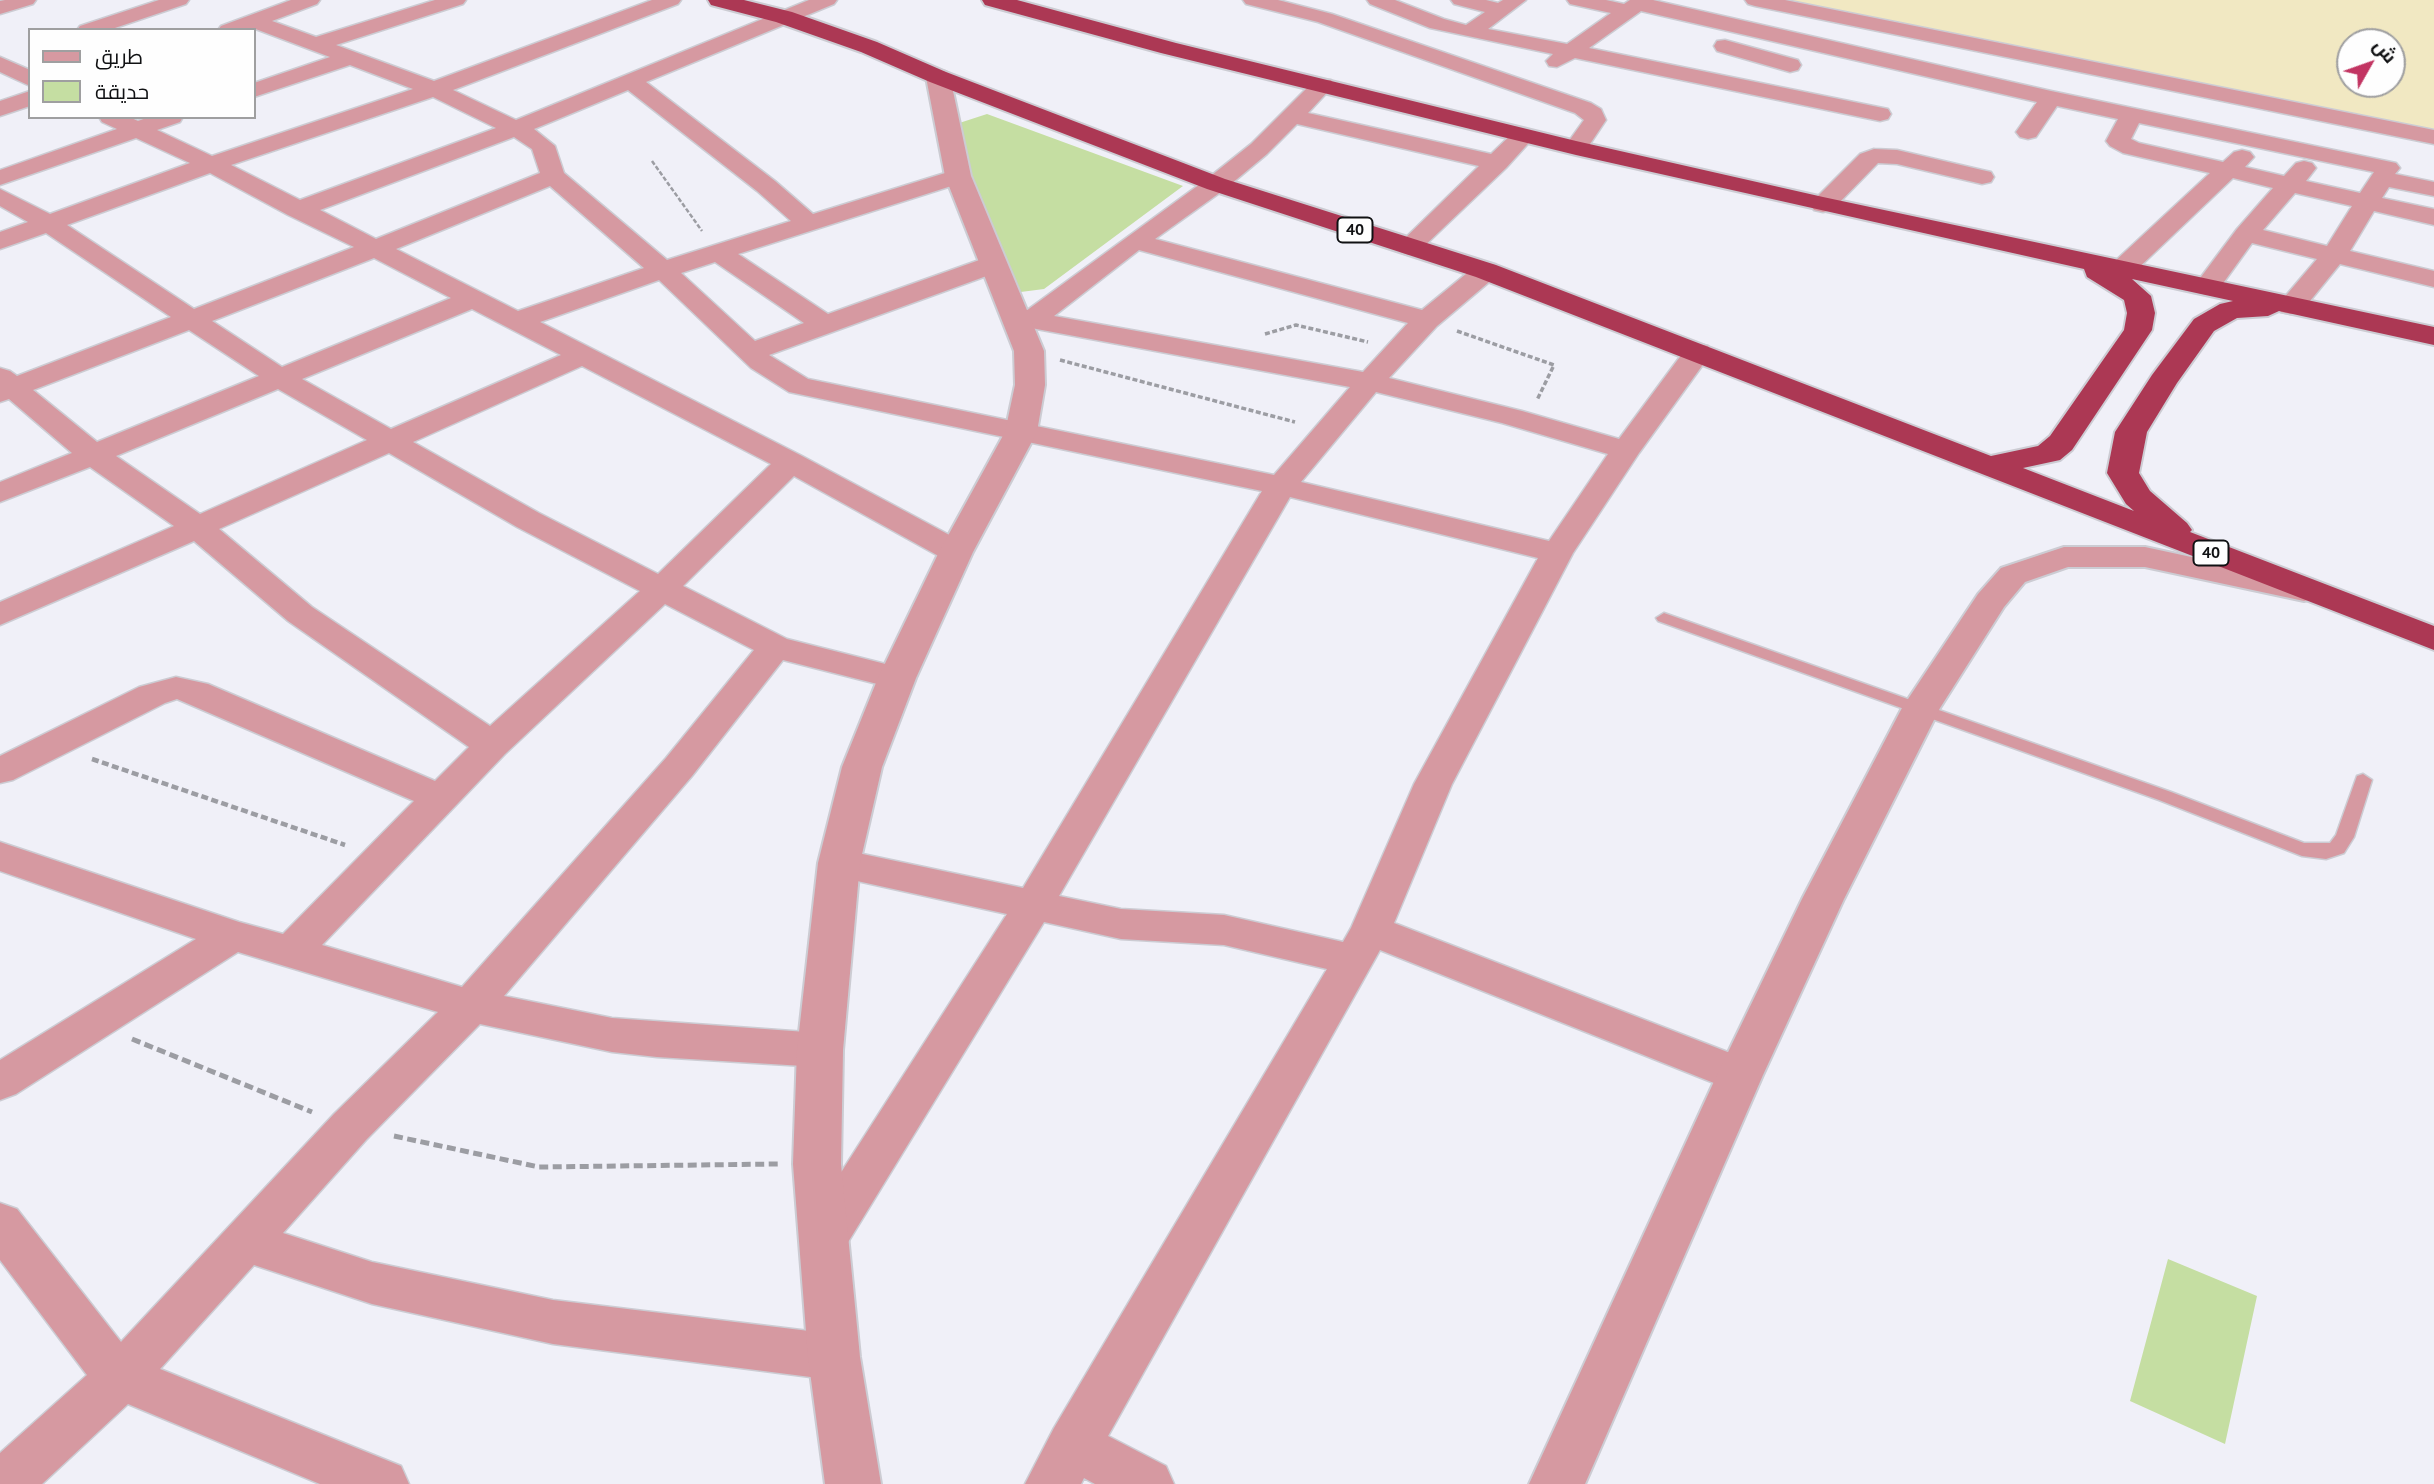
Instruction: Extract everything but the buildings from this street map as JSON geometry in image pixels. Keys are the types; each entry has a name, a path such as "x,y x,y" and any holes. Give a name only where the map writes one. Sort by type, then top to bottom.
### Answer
{"highway":[{"name":"40","path":"719,0 784,18 869,47 938,77 1216,184 1486,271 2434,639"},
{"path":"993,0 1118,36 1523,136 1823,205 2434,337"},
{"path":"1989,466 2049,453 2061,443 2138,330 2141,313 2137,296 2110,276 2055,254"},
{"path":"2194,546 2138,497 2123,473 2132,432 2163,381 2204,325 2230,310 2291,306"}],"street":[{"path":"0,8 26,0"},
{"path":"94,28 179,0"},
{"path":"234,28 310,0"},
{"path":"401,0 429,9"},
{"path":"316,44 456,0"},
{"path":"0,241 211,164 433,89 671,0"},
{"path":"297,209 517,128 827,0"},
{"path":"1253,0 1297,4 1325,18 1593,114 1594,125 1576,148"},
{"path":"1325,18 1364,0"},
{"path":"1377,0 1437,24 1469,32 1623,62 1682,62 1880,114"},
{"path":"1461,0 1508,5"},
{"path":"1577,0 1637,5 1684,14 2050,98 2316,153 2434,189"},
{"path":"1755,0 2434,137"},
{"path":"1469,32 1508,5"},
{"path":"1524,88 1569,52 1637,5"},
{"path":"1666,28 1684,14"},
{"path":"254,21 433,89 517,128 543,146 553,176 663,270 750,352 783,379 799,386 1281,486 1557,553"},
{"path":"1729,24 1707,41 1790,65"},
{"path":"1623,62 1649,42"},
{"path":"1984,82 2020,52"},
{"path":"257,87 351,57"},
{"path":"0,64 28,78"},
{"path":"853,1484 834,1357 817,1164 820,1050 839,863 862,767 897,678 956,552 1021,432 1030,385 1026,329 994,264 958,176 938,77"},
{"path":"632,82 766,186 808,223"},
{"path":"1026,329 1135,241 1216,184 1259,149 1322,85"},
{"path":"2028,132 2050,98"},
{"path":"0,109 28,99"},
{"path":"2132,115 2119,136 2118,141 2121,144 2292,184 2434,239"},
{"path":"1292,116 1498,163"},
{"path":"114,119 211,164 791,462 956,552"},
{"path":"0,178 166,119"},
{"path":"2291,306 2335,254 2410,132"},
{"path":"1409,247 1523,136"},
{"path":"2122,270 2258,142"},
{"path":"2207,287 2246,234 2292,184 2316,153"},
{"path":"1823,205 1874,156 1897,157 1982,177"},
{"path":"5,386 193,318 553,176"},
{"path":"516,321 717,252 958,176"},
{"path":"0,196 49,224 280,378 528,520 775,646 897,678"},
{"path":"2274,202 2434,217"},
{"path":"2246,234 2434,279"},
{"path":"1135,241 1427,320"},
{"path":"717,252 824,324"},
{"path":"750,352 994,264"},
{"path":"825,1238 1033,906 1281,486 1398,349 1427,320 1486,271"},
{"path":"0,493 472,299"},
{"path":"1026,329 1239,356 1370,382 1512,417 1626,450"},
{"path":"1147,1484 1063,1465 1363,945 1433,784 1557,553 1626,450 1699,352"},
{"path":"0,615 581,356"},
{"path":"5,386 92,454 197,527 300,614 492,745"},
{"path":"291,951 492,745 663,587 791,462"},
{"path":"1557,1484 1740,1074 1823,899 1921,708 1990,601 2013,575 2064,557 2145,557 2310,592"},
{"path":"4,1484 121,1377 350,1127 471,1006 679,767 775,646"},
{"path":"0,771 152,695 176,688 195,692 441,798"},
{"path":"0,856 233,936 471,1006 657,1041 820,1050"},
{"path":"839,863 1033,906 1145,927 1188,926 1363,945 1740,1074"},
{"path":"0,1082 233,936"},
{"path":"0,1223 91,1345 121,1377 382,1484"},
{"path":"247,1242 372,1283 527,1316 834,1357"}],"lane":[{"path":"1664,618 2165,796 2302,849 2326,852 2337,848 2345,837 2363,780"}],"path":[{"path":"652,161 717,252"},
{"path":"1427,320 1554,365 1536,402 1512,417"},
{"path":"1239,356 1251,339 1296,325 1398,349"},
{"path":"1026,329 1327,430"},
{"path":"52,744 382,858"},
{"path":"95,1024 350,1127 539,1167 817,1164"}],"green space":[{"path":"987,114 1183,186 1044,289 1013,293 947,127"},
{"path":"2168,1259 2257,1296 2225,1444 2130,1401"}],"sand":[{"path":"1744,0 2434,0 2434,143 1824,16"}]}
